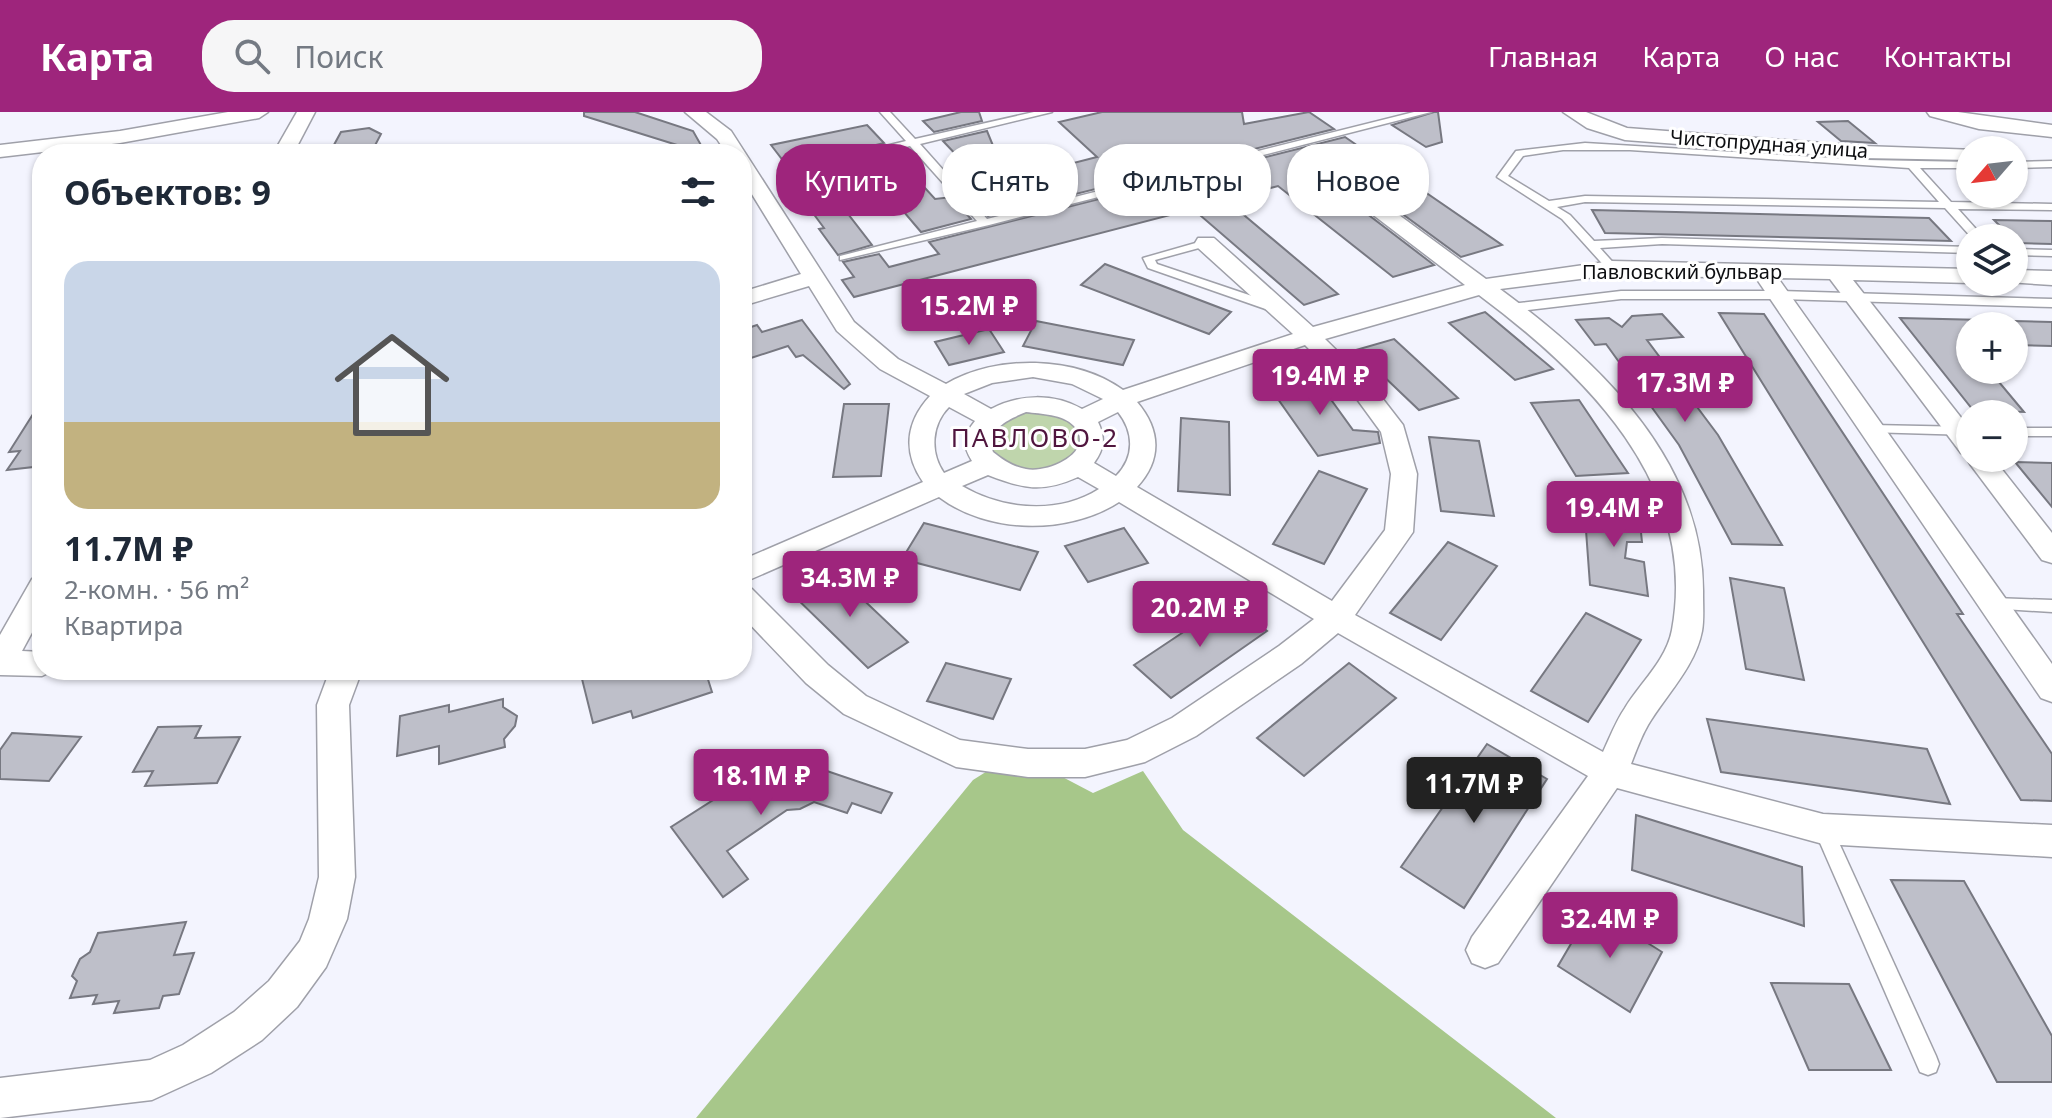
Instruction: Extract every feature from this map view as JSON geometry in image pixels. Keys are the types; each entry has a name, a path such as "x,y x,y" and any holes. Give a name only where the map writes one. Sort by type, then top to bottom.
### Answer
{"street":[{"path":"60,144 120,137 259,112"},
{"path":"288,144 306,112"},
{"path":"694,112 724,135 730,144"},
{"name":"Чистопрудная улица","path":"1572,112 1594,124 1625,134 1863,152 1956,154"},
{"path":"1936,112 1979,123 2052,131"},
{"path":"2028,146 2052,140"},
{"path":"0,151 32,147"},
{"path":"752,178 845,326 889,364 989,418"},
{"path":"1388,216 1511,308 1579,365 1612,400 1647,448 1676,508 1689,566 1687,632 1667,676 1636,717 1610,772 1485,950"},
{"path":"752,607 817,674 855,705 956,753 1028,763 1085,763 1133,752 1184,727 1290,655 1336,618 1399,532 1404,474 1394,431 1363,390 1309,336 1206,243"},
{"name":"Павловский бульвар","path":"1082,419 1121,399 1309,336 1481,285 1612,268 1956,276"},
{"path":"1762,271 2052,689"},
{"path":"1837,274 1956,423"},
{"path":"752,296 814,277"},
{"path":"2028,277 2052,278"},
{"path":"1033,370 1066,374 1096,383 1121,399 1139,424 1143,452 1136,471 1120,489 1090,506 1051,516 1008,515 969,504 939,485 924,463 920,439 928,416 946,396 986,377 1033,370"},
{"path":"1025,404 1046,404 1066,409 1082,419 1091,430 1094,442 1090,455 1080,466 1065,474 1045,479 1005,473 989,464 981,453 978,441 981,429 989,418 1005,409 1025,404"},
{"path":"752,568 989,464"},
{"path":"1080,466 1336,618 1610,772 1694,797 1823,829 2052,841"},
{"path":"1990,472 2052,553"},
{"path":"32,605 0,663 32,664"},
{"path":"0,1099 152,1080 197,1059 248,1026 283,994 313,954 328,919 337,877 333,705 342,680"}],"lane":[{"path":"885,112 985,223"},
{"path":"905,144 1047,112"},
{"path":"844,258 1426,112"},
{"path":"1612,268 1566,217 1502,177 1520,153 1543,148 1625,147 1913,166 1956,165"},
{"path":"2028,165 2052,164"},
{"path":"1913,166 1966,224"},
{"path":"1547,205 1585,199 2052,207"},
{"path":"1592,245 1662,241 1956,250"},
{"path":"1206,243 1149,258 1152,266 1280,309"},
{"path":"2028,252 2052,253"},
{"path":"1511,308 1621,295 1780,295 2052,303"},
{"path":"1872,429 1956,435"},
{"path":"2028,432 2052,432"},
{"path":"1994,604 2052,606"},
{"path":"1823,829 1928,1064"}],"green space":[{"path":"1029,409 1072,420 1082,435 1080,451 1056,468 1042,471 1019,468 998,458 990,440 992,428"},
{"path":"1000,763 1053,772 1093,793 1143,771 1183,830 1556,1118 696,1118 973,780"}],"building":[{"path":"584,112 635,112 693,131 700,144 674,144 584,116"},
{"path":"961,112 979,112 982,121 934,132 923,121"},
{"path":"1102,112 1242,112 1244,124 1309,112 1334,129 1271,145 1094,144 1094,154 1059,122"},
{"path":"1438,112 1442,142 1429,146 1421,144 1392,125"},
{"path":"1848,121 1875,143 1841,141 1818,122"},
{"path":"867,125 884,143 776,144 776,151 771,145"},
{"path":"369,128 381,134 376,144 334,144 341,132"},
{"path":"987,131 992,144 946,144 943,141"},
{"path":"1345,137 1355,144 1317,144"},
{"path":"1287,152 1287,193 1278,186 1271,188 1271,156"},
{"path":"1094,158 1094,189 1078,193 1078,162"},
{"path":"926,189 935,199 942,198 942,216 968,216 971,219 921,232 907,216 926,216"},
{"path":"1429,195 1502,245 1461,257 1405,216 1429,216"},
{"path":"1094,200 1094,216 1166,216 854,297 842,280 854,277 843,262 879,254 889,267 939,254 929,242 1032,216 1078,216 1078,204"},
{"path":"1592,210 1929,218 1951,241 1605,233"},
{"path":"815,216 850,216 872,245 838,255 819,229 824,228"},
{"path":"1201,216 1245,216 1338,294 1304,305"},
{"path":"1316,216 1370,216 1434,265 1393,277"},
{"path":"1994,220 2052,221 2052,244 2028,243 2028,224 1998,224"},
{"path":"1105,264 1231,312 1209,334 1081,285"},
{"path":"1485,312 1553,369 1515,380 1449,323"},
{"path":"1719,313 1764,314 1963,614 1957,614 2052,754 2052,801 2021,800"},
{"path":"1662,314 1683,337 1647,340 1718,435 1782,545 1732,544 1679,445 1606,344 1595,345 1576,320 1609,318 1622,327 1632,316"},
{"path":"1900,318 1956,319 1956,384 2001,384 2014,400 1965,400"},
{"path":"802,320 850,384 844,389 803,355 796,357 788,346 752,358 752,327 757,325 762,332"},
{"path":"1036,321 1134,340 1123,365 1023,346"},
{"path":"2028,321 2052,322 2052,346 2028,345"},
{"path":"989,329 1004,352 949,365 935,342"},
{"path":"1394,339 1458,398 1419,410 1356,350"},
{"path":"1314,376 1353,430 1378,432 1380,443 1318,456 1268,385"},
{"path":"1579,400 1628,473 1576,476 1531,403"},
{"path":"844,404 889,404 881,476 833,477"},
{"path":"32,416 32,467 7,470 20,451 9,452"},
{"path":"1181,418 1229,422 1230,495 1178,491"},
{"path":"1429,437 1479,441 1494,516 1441,511"},
{"path":"2028,462 2052,463 2052,507 2023,472 2028,472"},
{"path":"1319,471 1367,489 1324,564 1273,544"},
{"path":"1584,503 1639,513 1642,542 1627,542 1625,558 1644,562 1648,596 1590,585"},
{"path":"924,523 1038,552 1020,590 902,559"},
{"path":"1124,528 1148,563 1088,582 1065,546"},
{"path":"1448,542 1497,566 1441,640 1390,613"},
{"path":"832,570 908,642 868,668 792,594"},
{"path":"1730,578 1784,588 1804,680 1746,669"},
{"path":"1230,601 1267,631 1171,698 1134,665"},
{"path":"1586,613 1641,640 1588,722 1531,691"},
{"path":"946,663 1011,679 993,719 927,701"},
{"path":"1349,663 1396,698 1304,776 1257,738"},
{"path":"582,680 708,680 712,692 633,718 631,711 593,723"},
{"path":"503,699 503,707 517,716 515,726 504,739 505,747 439,764 439,746 397,756 400,716 449,705 449,712"},
{"path":"1707,719 1927,749 1950,804 1721,772"},
{"path":"201,726 195,738 240,737 217,783 145,786 153,771 133,772 158,727"},
{"path":"12,733 81,737 49,781 0,779 0,750"},
{"path":"1487,744 1547,779 1464,908 1401,867"},
{"path":"768,765 783,783 801,782 814,788 824,770 892,793 881,813 852,803 847,813 814,802 800,809 787,810 727,851 748,879 723,897 671,827"},
{"path":"1636,815 1802,867 1804,926 1632,870"},
{"path":"1891,880 1964,881 2052,1036 2052,1082 1997,1082"},
{"path":"1592,908 1662,952 1630,1012 1558,966"},
{"path":"186,922 174,955 194,953 179,994 163,996 159,1008 114,1013 119,1001 93,1004 97,995 70,998 77,981 72,976 80,959 90,952 98,933"},
{"path":"1771,983 1849,984 1891,1070 1809,1070"}],"district":[{"name":"ПАВЛОВО-2","path":"1035,438"}]}
